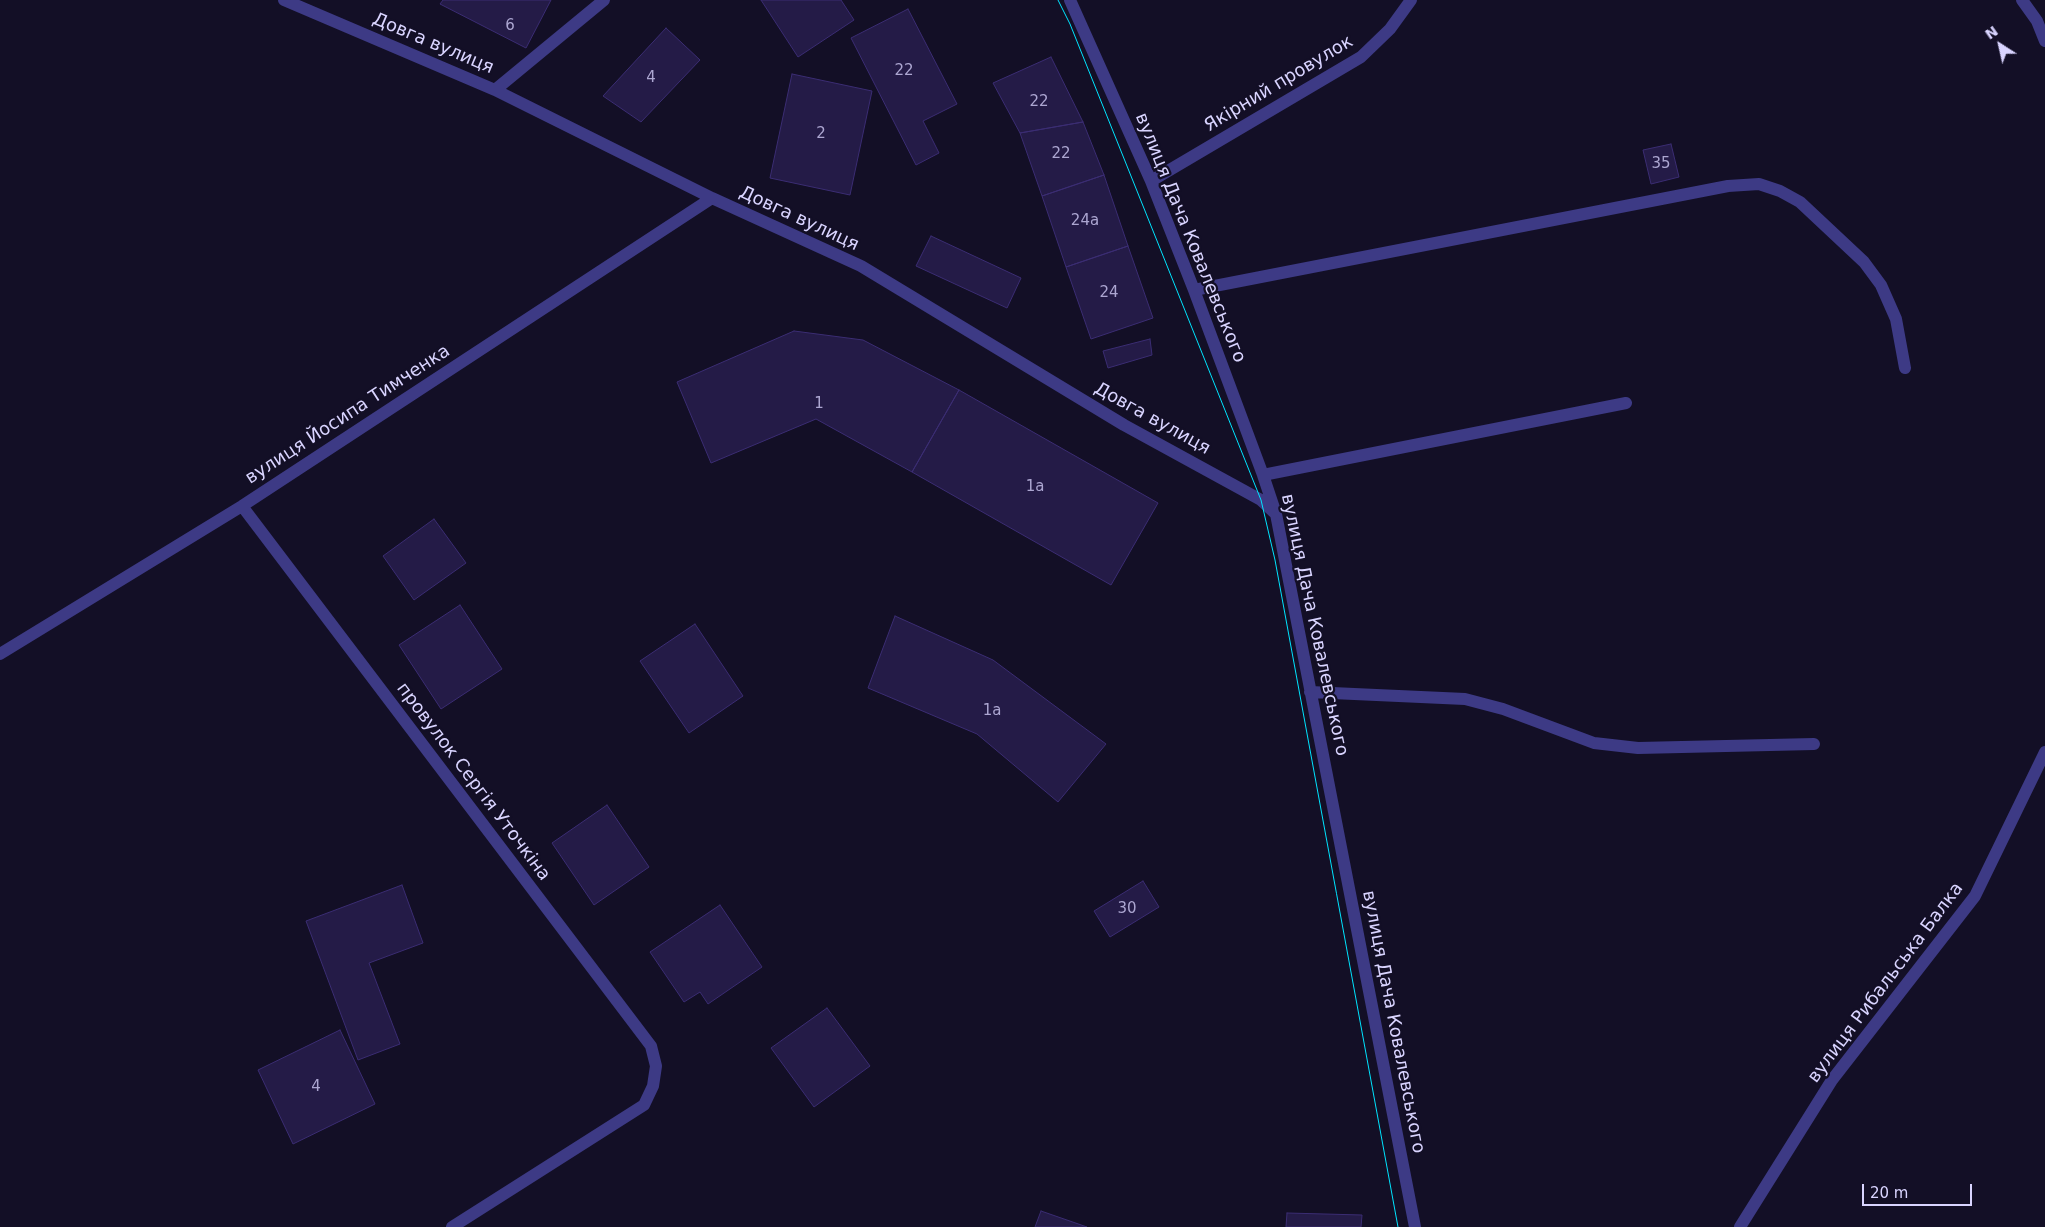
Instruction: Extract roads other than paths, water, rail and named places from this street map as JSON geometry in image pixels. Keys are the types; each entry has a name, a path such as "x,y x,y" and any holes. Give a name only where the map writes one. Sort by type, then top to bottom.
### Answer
{"street":[{"name":"Довга вулиця","path":"284,0 495,90 712,198 861,266 1116,420 1260,500 1276,514"},
{"path":"495,90 604,0"},
{"name":"вулиця Дача Ковалевського","path":"1070,0 1151,181 1264,475 1276,514 1415,1227"},
{"name":"Якірний провулок","path":"1151,181 1361,56 1390,29 1411,0"},
{"path":"2022,0 2037,21 2045,41"},
{"path":"1194,290 1728,186 1759,184 1780,190 1800,202 1864,262 1881,285 1896,319 1905,368"},
{"name":"вулиця Йосипа Тимченка","path":"0,654 242,506 712,198"},
{"path":"1264,475 1626,403"},
{"name":"провулок Сергія Уточкіна","path":"242,506 651,1046 656,1066 653,1086 644,1105 452,1227"},
{"path":"1310,692 1465,699 1503,708 1594,743 1638,748 1814,744"},
{"name":"вулиця Рибальська Балка","path":"1740,1227 1832,1080 1975,896 2045,752"}],"tram line":[{"path":"1058,0 1070,24 1261,500 1275,560 1398,1227"}]}
